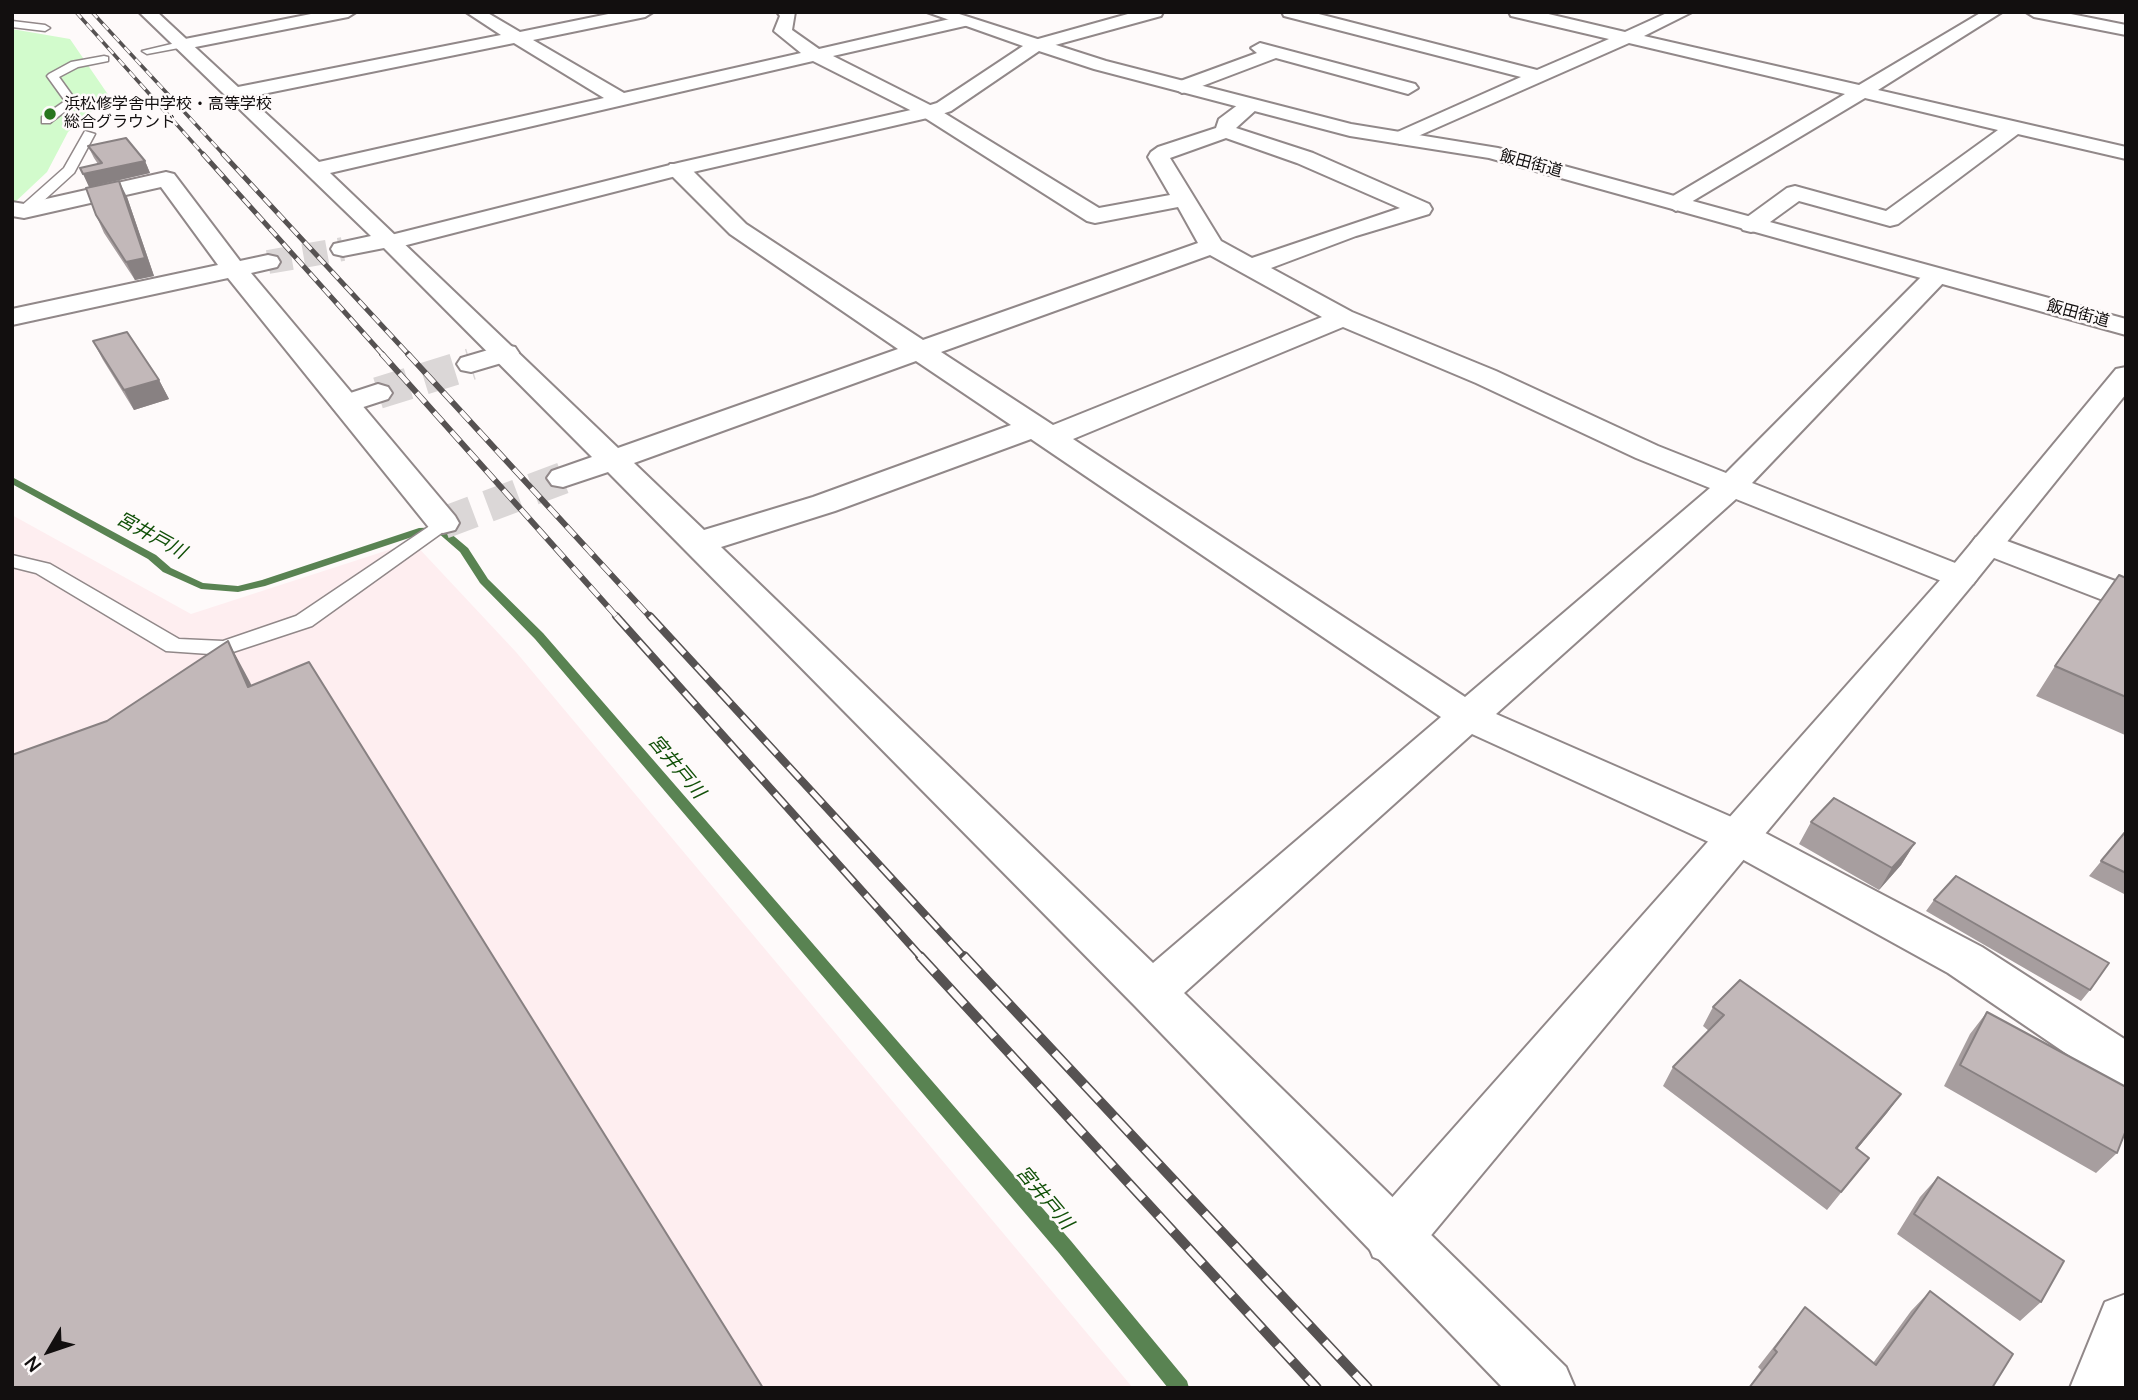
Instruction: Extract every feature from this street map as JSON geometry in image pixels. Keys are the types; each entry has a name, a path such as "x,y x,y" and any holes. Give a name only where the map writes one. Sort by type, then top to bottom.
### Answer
{"street":[{"path":"147,12 390,241 614,460 1152,992 1393,1238 1545,1388"},
{"path":"180,45 348,12"},
{"path":"474,12 622,100"},
{"path":"233,94 645,12"},
{"path":"785,12 789,15 783,31 816,55 929,112 1094,216 1186,199"},
{"name":"飯田街道","path":"935,12 1037,45 1250,105 1350,131 1490,152 2126,327"},
{"path":"343,250 929,112 944,107 1037,45 1155,12"},
{"path":"1290,12 1538,76"},
{"path":"1517,12 2126,153"},
{"path":"1400,138 1684,12"},
{"path":"1676,204 1994,12"},
{"path":"2034,12 2126,30"},
{"path":"314,170 963,21"},
{"path":"1182,87 1340,25"},
{"path":"1268,51 1408,88"},
{"path":"1226,131 1226,123 1250,105"},
{"path":"1751,225 1795,193 1890,219 2015,127"},
{"path":"1250,268 1348,231 1421,209 1305,158 1226,131 1165,151 1159,157 1212,246 1250,268 1343,318 1486,377 1731,486 1961,577"},
{"path":"678,169 738,229 1466,716 1737,837 1965,960 2126,1067"},
{"path":"16,215 166,179 233,268 443,523"},
{"path":"564,478 1212,246"},
{"path":"12,317 268,262"},
{"path":"1152,992 1731,486 1936,276"},
{"path":"698,543 1040,433 1343,318"},
{"path":"471,364 505,353"},
{"path":"1393,1238 1961,577 2126,375"},
{"path":"345,404 378,393"},
{"path":"1987,544 2126,598"}],"lane":[{"path":"12,24 45,28"},
{"path":"147,51 180,45"},
{"path":"46,120 71,102 53,76 75,64 104,59"},
{"path":"16,215 69,170 89,134"},
{"path":"12,561 43,568 174,646 224,648 304,621 443,523"}],"shaded area":[{"path":"12,515 191,614 413,542 516,652 1133,1388 12,1388"}],"green space":[{"name":"浜松修学舎中学校・高等学校 総合グラウンド","path":"12,29 70,39 109,96 68,132 47,172 13,204"}],"building":[{"path":"126,138 145,161 83,174 80,168 102,163 88,146"},
{"path":"119,181 145,258 126,262 96,215 86,188"},
{"path":"127,332 159,380 124,390 93,341"},
{"path":"2119,575 2126,578 2126,697 2055,666"},
{"path":"228,641 248,687 309,662 763,1388 12,1388 12,755 107,721"},
{"path":"1834,798 1915,843 1892,868 1811,822"},
{"path":"2126,831 2126,873 2101,861"},
{"path":"1956,876 2109,963 2090,990 1934,900"},
{"path":"1740,980 1901,1094 1856,1148 1869,1158 1841,1192 1673,1067 1724,1015 1713,1007"},
{"path":"1987,1012 2126,1087 2126,1130 2117,1153 1960,1065"},
{"path":"1938,1177 2064,1261 2041,1302 1914,1214"},
{"path":"1930,1291 2013,1354 1992,1388 1749,1388 1777,1352 1774,1349 1805,1307 1876,1365"}],"waterway":[{"name":"宮井戸川","path":"12,480 152,557 167,570 201,586 238,589 265,583 423,530 439,529 464,550 484,581 539,636 1065,1247 1180,1388"}],"tunnel":[{"path":"268,262 343,249"},
{"path":"378,393 471,364"},
{"path":"443,523 563,478"}],"railway":[{"path":"76,12 204,155"},
{"path":"92,12 224,155"},
{"path":"203,154 384,356"},
{"path":"223,154 410,356"},
{"path":"382,354 618,618"},
{"path":"408,354 651,618"},
{"path":"616,616 922,958"},
{"path":"650,616 965,958"},
{"path":"920,956 1317,1388"},
{"path":"964,956 1368,1388"}],"place":[{"name":"浜松修学舎中学校・高等学校 総合グラウンド","path":"50,114"}]}
